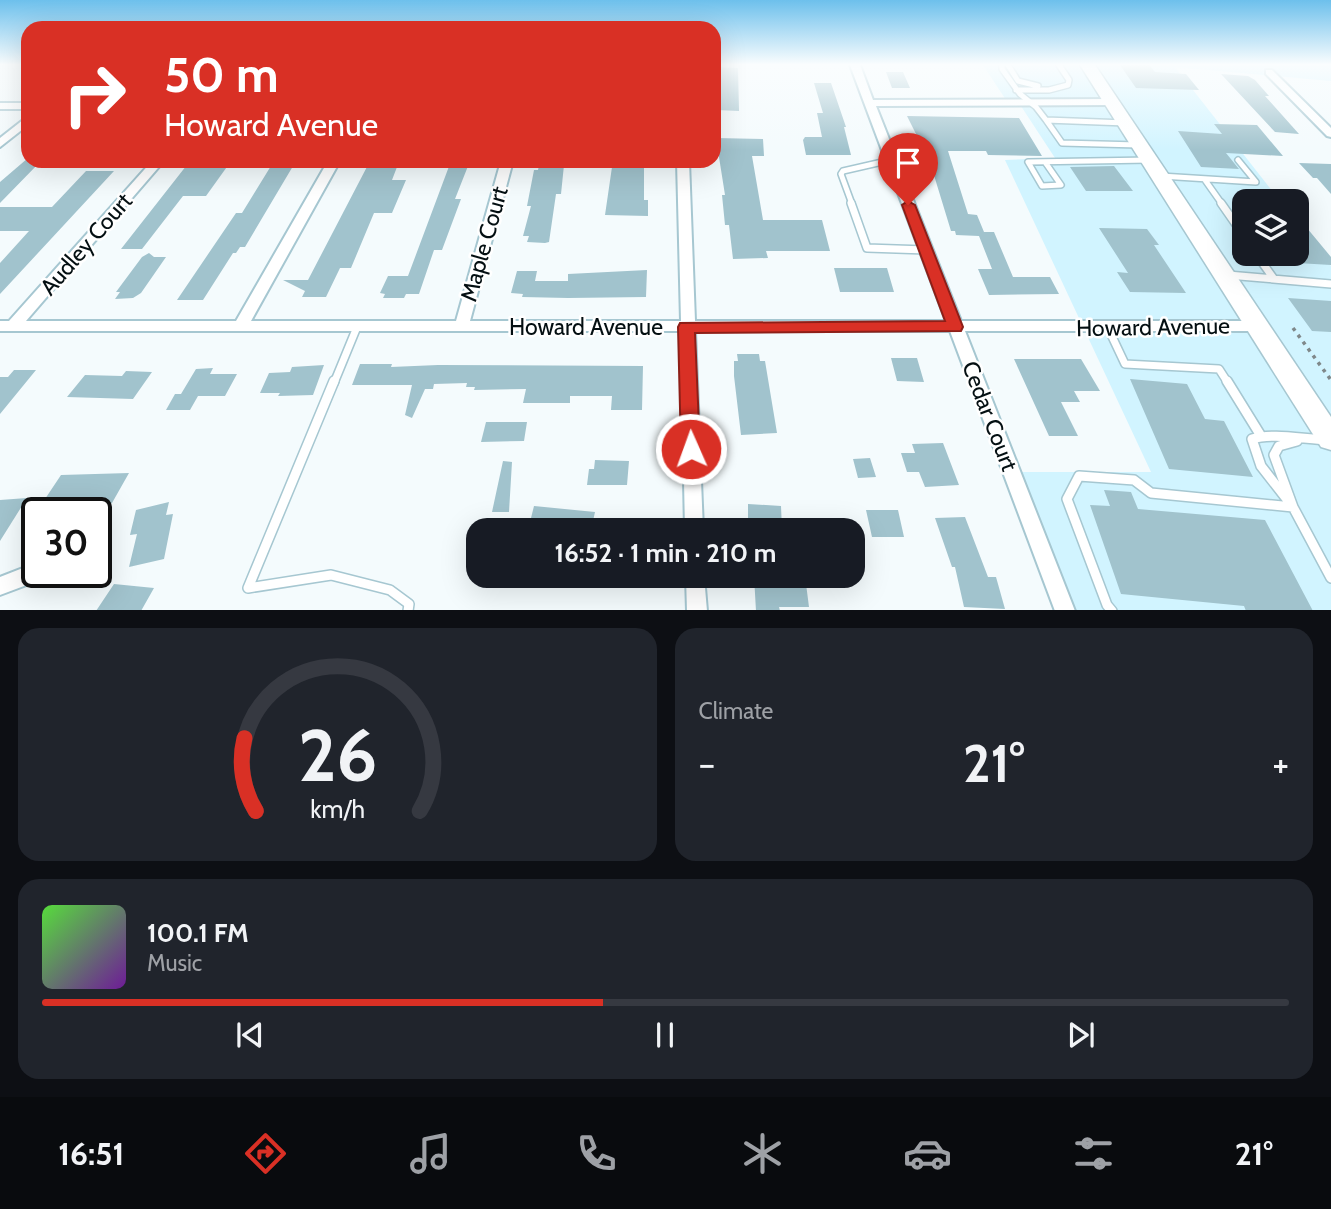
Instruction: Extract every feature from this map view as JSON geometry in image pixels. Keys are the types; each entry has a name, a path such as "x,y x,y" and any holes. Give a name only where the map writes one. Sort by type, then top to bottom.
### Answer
{"main road":[{"path":"1106,93 1331,440"}],"street":[{"name":"Cedar Court","path":"865,93 1065,610"},
{"path":"1290,93 1331,134"},
{"path":"869,103 1112,102"},
{"path":"0,106 21,106"},
{"path":"0,144 21,125"},
{"name":"Audley Court","path":"7,326 152,168"},
{"path":"240,327 330,168"},
{"name":"Maple Court","path":"461,327 506,168"},
{"path":"683,168 694,518"},
{"name":"Howard Avenue","path":"7,326 1257,326"},
{"path":"0,586 21,578"},
{"path":"696,588 697,610"}],"lane":[{"path":"1019,93 1036,107 1062,144 1150,160 1205,180 1256,182 1238,160"},
{"path":"1046,120 1127,123"},
{"path":"891,160 841,174 867,248 926,250"},
{"path":"1045,162 1061,185 1042,186 1028,162 1150,160"},
{"path":"1205,180 1232,219"},
{"path":"1265,266 1274,279"},
{"path":"1223,275 1331,284"},
{"path":"357,327 247,588 331,575 390,590 409,604 408,610"},
{"path":"1108,328 1125,364 1219,369 1261,436"},
{"path":"1293,507 1261,466 1252,439 1266,434 1301,440 1331,440"},
{"path":"1301,440 1279,446 1274,455 1293,507 1331,578"},
{"path":"1111,610 1067,499 1079,476 1135,480 1151,493 1293,507"}],"path":[{"path":"1293,328 1331,380"}],"shaded area":[{"path":"1002,93 1196,93 1271,189 1232,189 1232,266 1309,266 1309,238 1331,266 1331,610 1074,610 1020,472 1151,472 1005,160 1055,158 1017,100 1006,100"}],"building":[{"path":"721,93 739,93 739,111 721,110"},
{"path":"817,93 835,93 846,127 851,155 806,155 803,140 805,137 822,137 817,113 823,113"},
{"path":"1239,93 1267,93 1269,96 1265,96 1299,134 1275,132"},
{"path":"907,116 1019,118 1042,156 948,151 968,214 977,215 984,232 994,232 1013,277 1050,277 1059,294 989,295 978,269 992,269 979,236 956,235 955,231 951,231 933,172 929,172 923,164 915,138 918,138"},
{"path":"1214,124 1257,125 1283,156 1226,153 1239,169 1201,167 1178,131 1222,134"},
{"path":"721,138 763,139 764,156 752,156 763,220 822,220 830,251 766,251 768,258 733,259 729,225 725,225 722,195 725,195 721,168"},
{"path":"1299,163 1331,164 1331,194 1317,178 1313,178"},
{"path":"21,164 21,168 34,168 0,203 0,182"},
{"path":"1114,166 1133,191 1086,191 1070,167"},
{"path":"185,168 226,168 206,196 183,196 142,249 121,249"},
{"path":"270,168 292,168 245,247 240,247 233,253 203,300 177,300 236,213 242,213"},
{"path":"366,168 397,168 392,180 406,180 392,213 374,213 351,268 340,268 326,297 302,297 305,291 283,280 308,280"},
{"path":"448,168 467,168 455,199 461,199 442,250 434,250 419,294 406,294 404,298 383,298 385,294 380,293 388,276 408,276"},
{"path":"564,168 561,194 556,194 549,242 545,243 527,242 529,236 523,236 531,206 527,206 534,170"},
{"path":"612,168 644,168 644,200 648,200 648,216 605,215"},
{"path":"86,171 114,171 0,294 0,263 29,231 0,231 0,207 52,207"},
{"path":"1099,228 1147,229 1159,245 1154,245 1186,293 1130,292 1117,272 1128,273"},
{"path":"1309,230 1331,257 1331,265 1309,264"},
{"path":"149,253 154,257 166,257 141,293 133,298 115,299 120,292 116,292 142,257"},
{"path":"834,268 887,268 894,292 840,292"},
{"path":"647,270 646,297 522,297 523,294 511,293 517,271 537,271 535,281 568,281 568,274"},
{"path":"1288,298 1331,301 1331,332 1312,331"},
{"path":"737,354 759,354 760,361 765,361 777,433 741,435 734,376"},
{"path":"891,358 917,358 924,382 897,381"},
{"path":"1014,359 1081,359 1100,391 1074,391 1080,402 1061,402 1078,436 1049,436"},
{"path":"360,364 392,364 391,367 643,366 642,410 611,410 612,396 570,396 570,403 523,403 526,389 474,390 475,387 466,387 467,383 434,384 433,389 425,389 412,418 405,415 412,385 352,385"},
{"path":"324,365 313,395 278,396 280,393 260,393 269,373 290,372 292,367"},
{"path":"213,368 210,374 237,374 225,396 198,396 190,410 166,410 175,394 181,394 196,369"},
{"path":"14,370 36,370 0,414 0,377 8,377"},
{"path":"126,371 152,372 133,399 67,397 85,375 122,376"},
{"path":"1130,379 1187,384 1205,419 1224,421 1253,477 1169,469"},
{"path":"486,422 527,422 524,441 481,442"},
{"path":"943,443 959,485 925,487 919,472 907,472 901,453 915,453 912,444"},
{"path":"870,458 876,477 858,478 853,459"},
{"path":"595,460 629,461 627,485 587,485 589,469 594,469"},
{"path":"503,461 512,462 509,512 492,512"},
{"path":"129,473 112,503 112,497 46,497 61,475"},
{"path":"1104,490 1131,492 1138,509 1265,520 1312,610 1246,610 1244,606 1121,594 1090,505 1110,506"},
{"path":"21,498 21,508 0,541 0,500"},
{"path":"169,502 166,515 173,514 164,559 129,567 137,534 130,535 136,510"},
{"path":"748,504 781,506 782,518 748,518"},
{"path":"534,506 595,512 594,518 531,518"},
{"path":"866,510 898,510 904,537 872,537"},
{"path":"965,517 988,577 996,577 1005,609 964,607 955,567 952,567 935,518"},
{"path":"114,584 154,588 142,610 97,610"},
{"path":"755,588 807,588 809,607 779,607 780,610 756,610"}],"route":[{"path":"691,449 686,327 955,327 908,205"}]}
